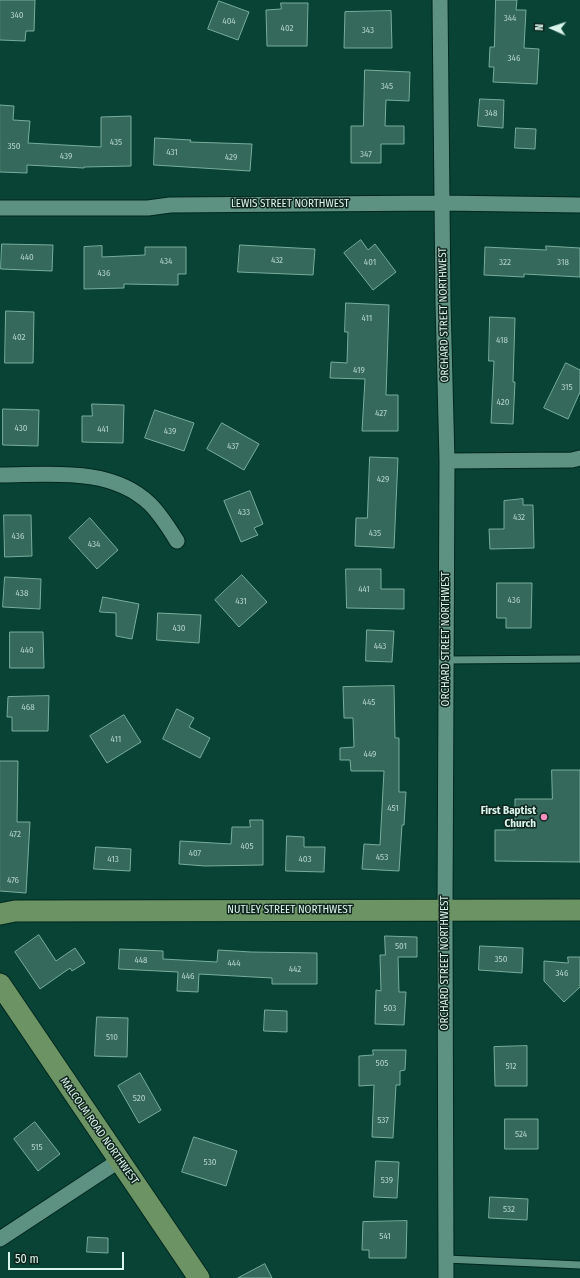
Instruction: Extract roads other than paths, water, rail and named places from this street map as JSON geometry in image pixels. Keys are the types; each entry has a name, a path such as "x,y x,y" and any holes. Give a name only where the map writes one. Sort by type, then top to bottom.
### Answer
{"street":[{"name":"ORCHARD STREET NORTHWEST","path":"440,0 446,461 446,1278"},
{"name":"LEWIS STREET NORTHWEST","path":"0,208 140,208 170,205 442,203 580,205"},
{"path":"446,461 572,460 580,458"},
{"path":"0,475 78,475 99,478 118,484 136,493 150,504 162,518 177,541"},
{"name":"NUTLEY STREET NORTHWEST","path":"0,914 15,911 580,910"},
{"name":"MALCOLM ROAD NORTHWEST","path":"0,984 199,1278"},
{"path":"0,1239 120,1160"}],"lane":[{"path":"446,660 580,659"},
{"path":"446,1259 580,1265"}],"place":[{"name":"First Baptist Church","path":"544,817"}]}
